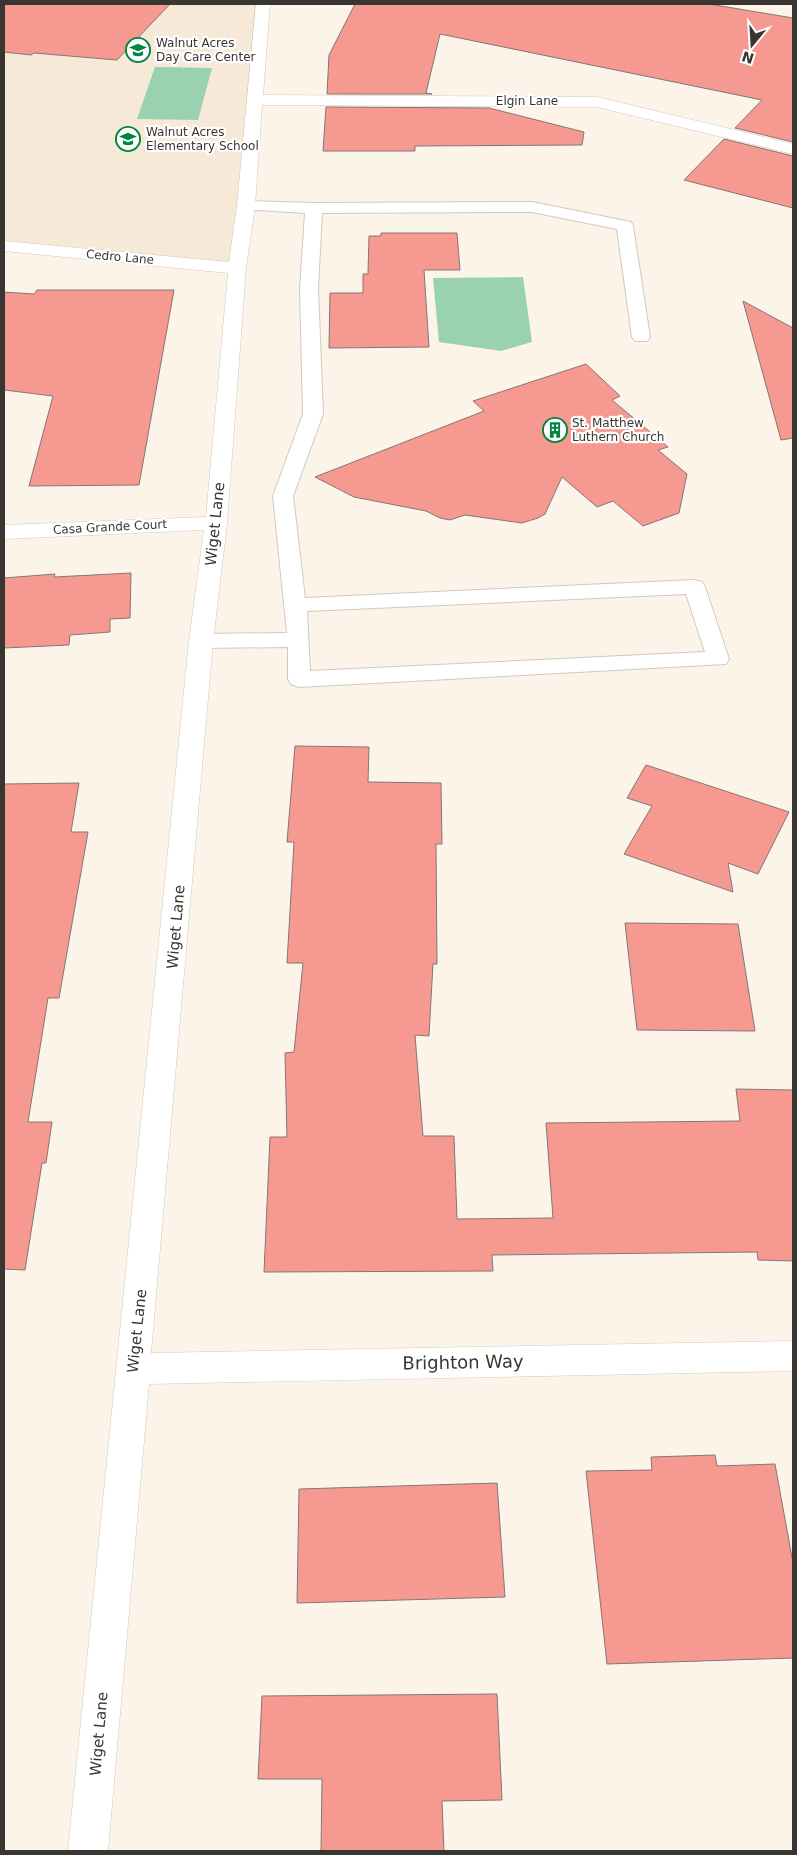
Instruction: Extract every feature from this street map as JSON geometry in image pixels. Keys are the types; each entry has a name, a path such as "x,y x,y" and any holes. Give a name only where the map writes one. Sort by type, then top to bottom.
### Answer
{"street":[{"name":"Wiget Lane","path":"88,1851 201,641 216,523 237,268 246,206 263,4"},
{"name":"Elgin Lane","path":"255,100 597,102 793,149"},
{"name":"Cedro Lane","path":"4,246 237,268"},
{"name":"Casa Grande Court","path":"4,532 216,523"},
{"name":"Brighton Way","path":"134,1369 793,1356"}],"lane":[{"path":"246,206 314,208 532,207 625,226 641,337"},
{"path":"295,605 694,588 718,659 299,679 299,640 295,605 283,496 313,414 309,288 314,208"},
{"path":"201,641 299,640"}],"shaded area":[{"name":"Walnut Acres Elementary School","path":"4,4 263,4 237,268 4,246"}],"green space":[{"path":"155,67 212,68 198,120 137,119"},
{"path":"523,277 532,342 501,351 439,342 433,278"}],"building":[{"path":"4,4 170,4 117,60 4,52"},
{"path":"355,4 709,4 793,18 793,142 735,128 762,100 440,34 426,93 432,94 327,94 329,55"},
{"path":"326,107 489,108 584,132 582,145 415,146 415,151 323,151"},
{"path":"724,139 793,156 793,208 684,180"},
{"path":"381,233 457,233 460,270 424,270 429,347 329,348 330,293 363,293 363,274 368,274 369,236 381,236"},
{"path":"37,290 174,290 139,485 29,486 53,396 4,390 4,292 34,294"},
{"path":"743,301 793,328 793,438 781,440"},
{"name":"St. Matthew Luthern Church","path":"586,364 620,396 612,400 668,447 658,450 687,474 679,513 643,526 613,501 597,507 562,477 545,514 538,518 522,523 465,515 450,520 440,518 426,511 354,497 315,477 484,411 473,401"},
{"path":"131,573 130,618 110,619 110,632 70,635 69,645 4,648 4,578 55,574 54,577"},
{"path":"295,746 369,747 368,782 441,783 442,844 436,844 437,964 433,964 429,1036 415,1035 423,1136 454,1136 457,1219 553,1218 546,1123 740,1121 736,1089 793,1090 793,1261 758,1260 757,1252 492,1255 493,1271 264,1272 270,1137 287,1137 285,1053 294,1052 303,963 287,963 294,842 287,842"},
{"path":"646,765 789,812 758,874 728,863 733,892 624,854 652,806 627,798"},
{"path":"79,783 71,832 88,832 59,998 48,998 28,1122 52,1122 46,1163 42,1163 25,1270 4,1269 4,784"},
{"path":"625,923 738,924 755,1031 637,1030"},
{"path":"715,1455 717,1466 775,1464 793,1563 793,1658 607,1664 586,1471 652,1470 651,1457"},
{"path":"497,1483 505,1597 297,1603 299,1489"},
{"path":"497,1694 502,1800 442,1801 444,1851 321,1851 322,1779 258,1779 262,1696"}],"place":[{"name":"Walnut Acres Day Care Center","path":"138,50"},
{"name":"Walnut Acres Elementary School","path":"128,139"},
{"name":"St. Matthew Luthern Church","path":"555,430"}]}
